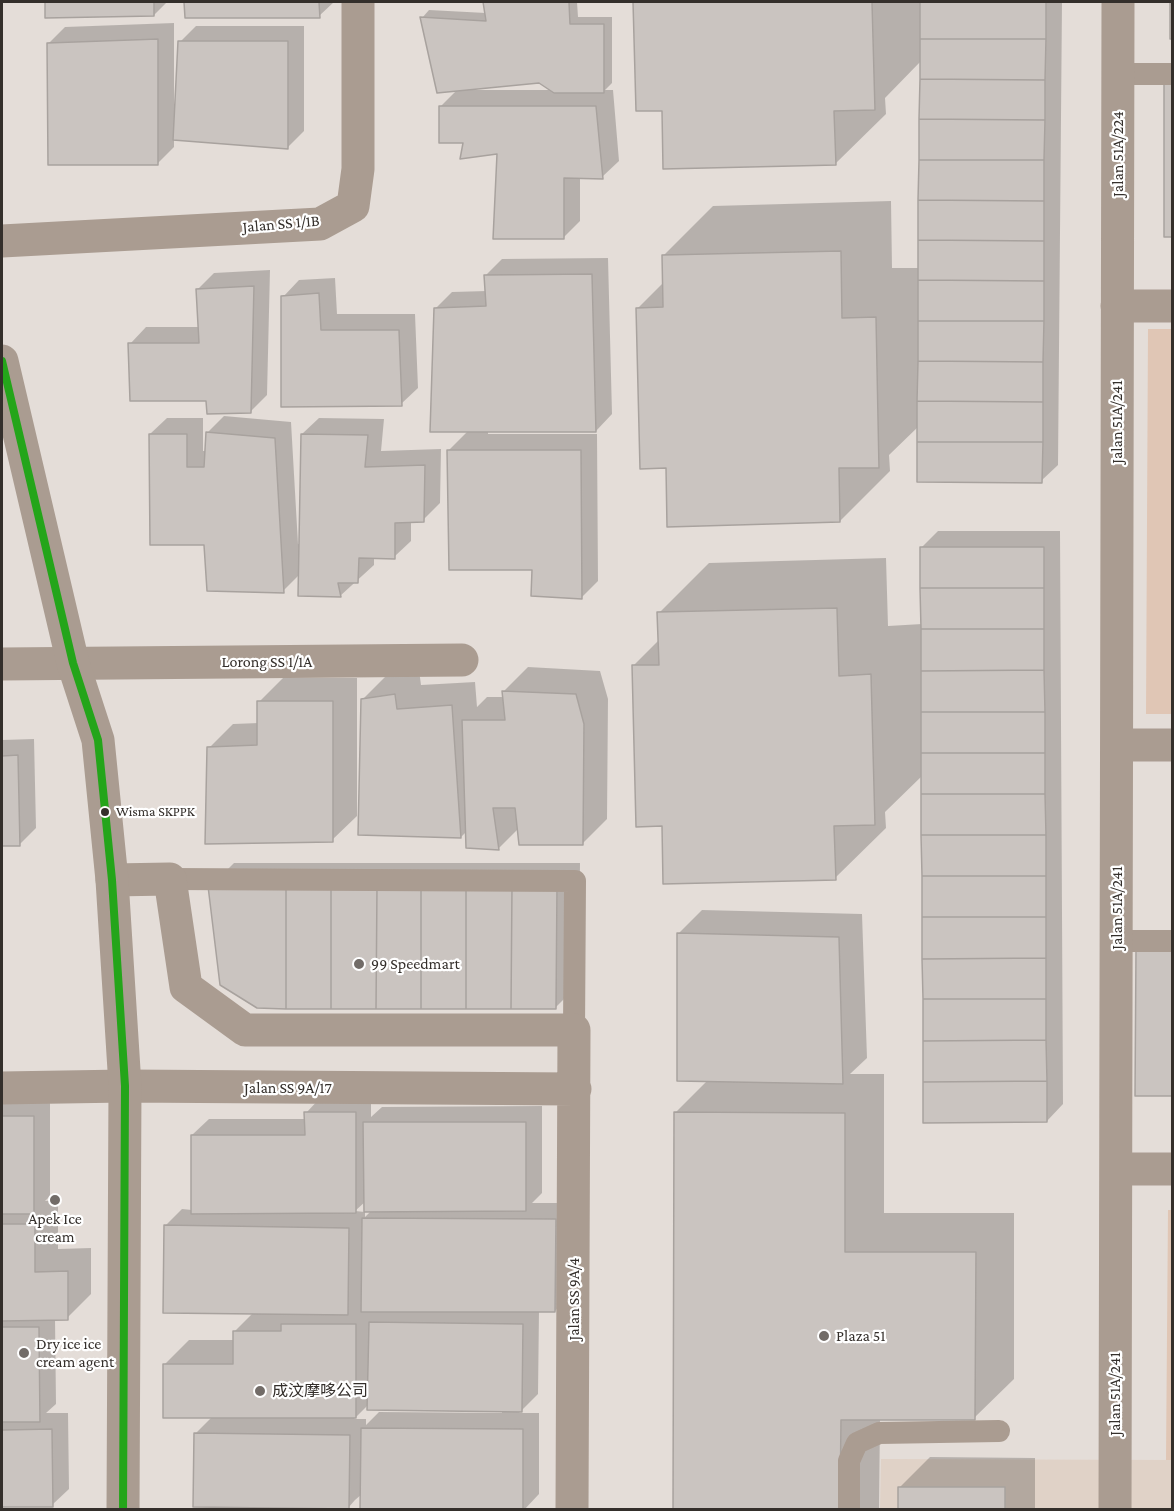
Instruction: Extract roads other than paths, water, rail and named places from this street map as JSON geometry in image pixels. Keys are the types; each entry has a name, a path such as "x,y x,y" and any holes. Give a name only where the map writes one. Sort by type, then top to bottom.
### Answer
{"street":[{"name":"Jalan SS 1/1B","path":"2,241 320,224 353,206 358,169 358,2"},
{"name":"Jalan 51A/224","path":"1117,306 1118,2"},
{"path":"1117,306 1173,306"},
{"name":"Jalan 51A/241","path":"1115,1509 1117,306"},
{"path":"2,361 73,663 98,740 112,880 125,1086 123,1509"},
{"name":"Lorong SS 1/1A","path":"2,664 462,660"},
{"path":"1117,745 1173,745"},
{"path":"112,880 170,879 186,987 245,1030 574,1030"},
{"name":"Jalan SS 9A/4","path":"572,1509 574,1030"},
{"name":"Jalan SS 9A/17","path":"2,1088 125,1086 575,1089"},
{"path":"1116,1169 1173,1169"}],"lane":[{"path":"1118,74 1173,74"},
{"path":"170,879 575,881 574,1030"},
{"path":"1117,941 1173,942"},
{"path":"849,1509 849,1461 857,1443 879,1433 999,1431"}],"place":[{"name":"Wisma SKPPK","path":"105,812"},
{"name":"99 Speedmart","path":"359,964"},
{"name":"Apek Ice cream","path":"55,1200"},
{"name":"Plaza 51","path":"824,1336"},
{"name":"Dry ice ice cream agent","path":"24,1353"},
{"name":"成汶摩哆公司","path":"260,1391"}]}
